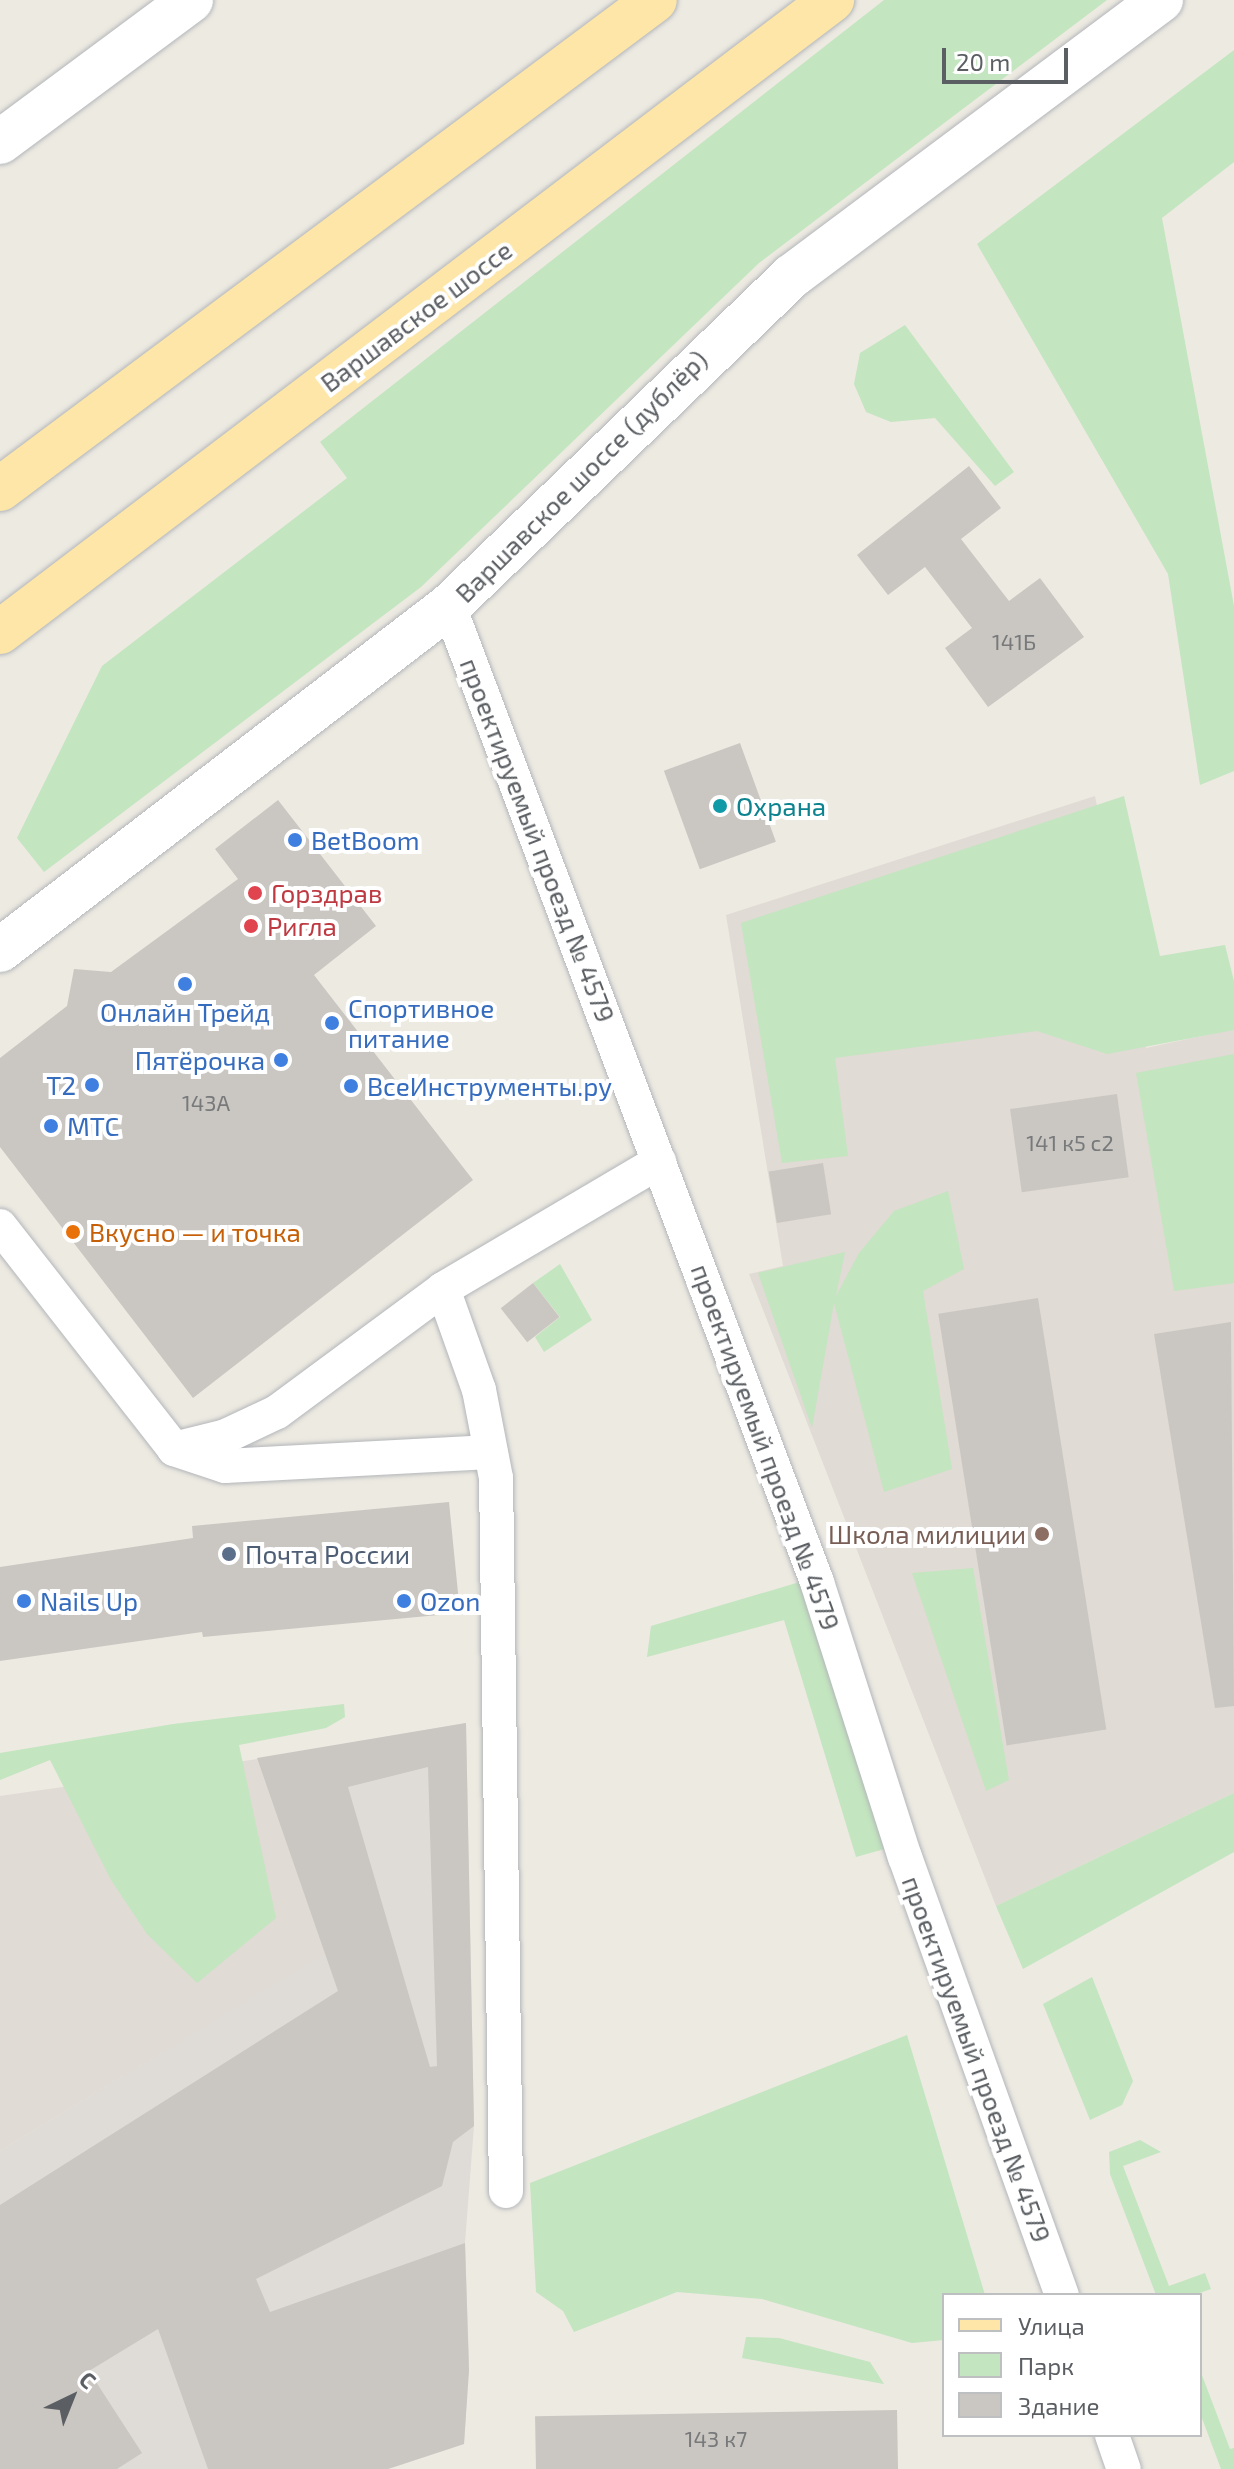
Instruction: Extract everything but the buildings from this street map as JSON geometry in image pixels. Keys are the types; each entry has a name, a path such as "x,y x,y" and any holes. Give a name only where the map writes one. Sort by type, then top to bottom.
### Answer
{"main road":[{"path":"0,142 191,0"},
{"path":"0,489 655,0"},
{"name":"Варшавское шоссе","path":"0,632 832,0"},
{"name":"Варшавское шоссе (дублёр)","path":"0,950 449,606 792,276 1161,0"}],"street":[{"name":"проектируемый проезд № 4579","path":"449,606 817,1582 905,1857 1061,2293"},
{"path":"200,1452 277,1412 443,1289 659,1162"},
{"path":"0,1226 200,1452 491,1452"},
{"path":"443,1289 479,1390 491,1452 498,1525 506,2191"},
{"path":"1113,2437 1124,2469"}],"shaded area":[{"name":"Школа милиции","path":"1095,796 1146,1048 1234,1029 1234,1793 996,1906 749,1274 783,1266 726,915"},
{"path":"466,1723 474,2126 465,2243 469,2362 464,2444 388,2469 0,2469 0,2151 324,1953 257,1759"},
{"path":"257,1759 325,1953 0,2151 0,1796"}],"green space":[{"path":"884,0 1107,0 759,263 421,587 44,872 17,838 102,666 347,478 320,442"},
{"path":"1234,50 1234,162 1162,218 1234,606 1234,771 1200,785 1168,574 977,244"},
{"path":"905,325 1014,472 995,486 935,418 891,422 866,412 854,384 860,353"},
{"path":"1124,796 1160,956 1225,945 1234,981 1234,1030 1107,1054 1037,1031 835,1058 848,1156 782,1163 741,923"},
{"path":"1234,1054 1234,1283 1174,1291 1136,1073"},
{"path":"948,1191 964,1269 923,1291 952,1469 884,1492 834,1303 812,1428 758,1273 845,1252 836,1296 859,1253 894,1211"},
{"path":"560,1264 592,1320 544,1352 535,1337 560,1317 533,1283"},
{"path":"973,1568 1009,1780 986,1791 912,1573"},
{"path":"803,1581 888,1848 856,1857 784,1620 647,1657 651,1626"},
{"path":"344,1704 345,1717 326,1728 239,1745 276,1918 197,1983 147,1934 111,1880 50,1760 0,1780 0,1753 173,1724"},
{"path":"1234,1793 1234,1852 1023,1969 996,1906"},
{"path":"1092,1977 1133,2081 1122,2105 1090,2120 1043,2004"},
{"path":"907,2035 984,2293 942,2293 942,2340 912,2343 762,2299 677,2292 574,2332 563,2311 536,2292 530,2183"},
{"path":"1140,2140 1161,2152 1123,2166 1169,2286 1205,2273 1211,2289 1200,2293 1155,2293 1110,2174 1109,2152"},
{"path":"746,2337 779,2338 870,2362 884,2384 742,2358"},
{"path":"1202,2375 1230,2449 1234,2448 1234,2469 1221,2469 1202,2418"}],"place":[{"name":"Охрана","path":"720,806"},
{"name":"BetBoom","path":"295,840"},
{"name":"Горздрав","path":"255,893"},
{"name":"Ригла","path":"251,926"},
{"name":"Онлайн Трейд","path":"185,984"},
{"name":"Спортивное питание","path":"332,1023"},
{"name":"Пятёрочка","path":"281,1060"},
{"name":"T2","path":"92,1085"},
{"name":"ВсеИнструменты.ру","path":"351,1086"},
{"name":"МТС","path":"51,1126"},
{"name":"Вкусно — и точка","path":"73,1232"},
{"name":"Школа милиции","path":"1042,1534"},
{"name":"Почта России","path":"229,1554"},
{"name":"Nails Up","path":"24,1601"},
{"name":"Ozon","path":"404,1601"}]}
